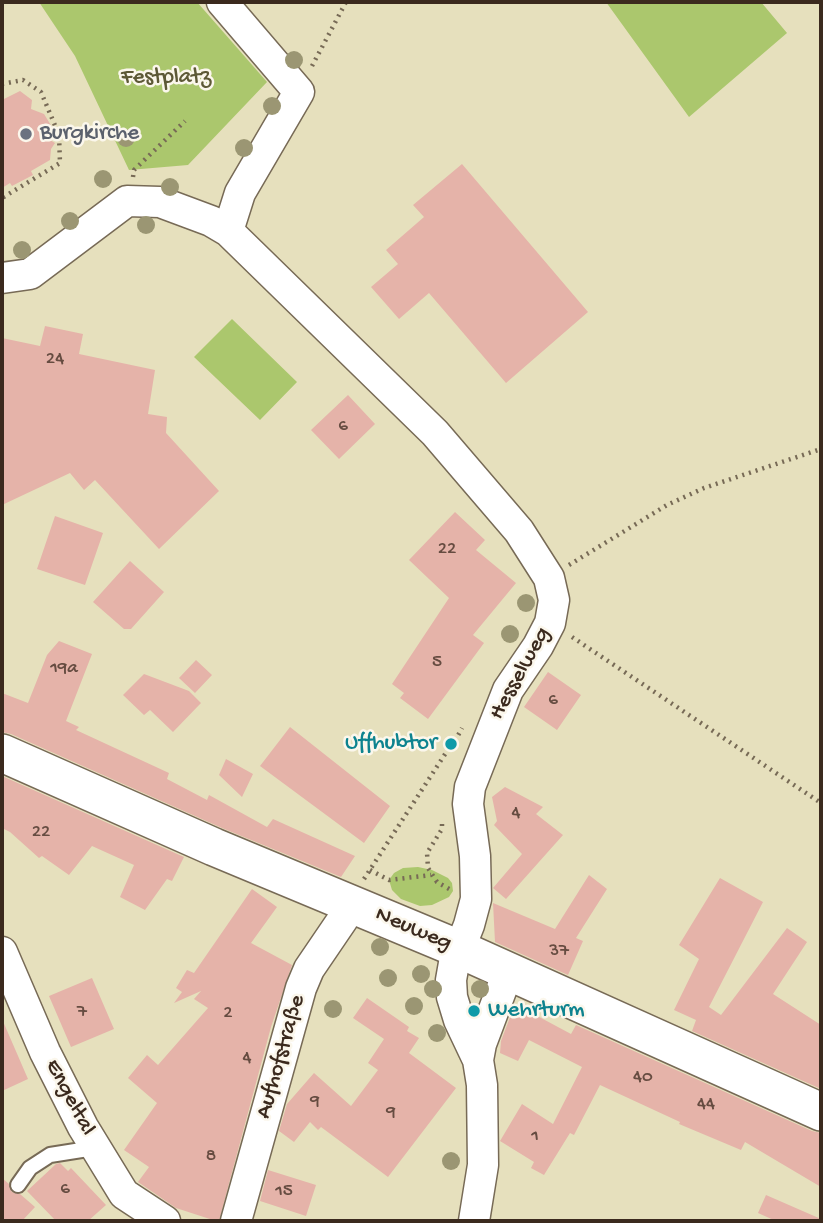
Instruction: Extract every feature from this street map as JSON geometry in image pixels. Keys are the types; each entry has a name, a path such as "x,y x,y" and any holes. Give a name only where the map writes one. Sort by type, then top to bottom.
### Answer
{"street":[{"path":"222,2 299,92 240,193 228,230"},
{"name":"Hesselweg","path":"2,278 30,274 127,201 160,202 228,230 435,433 519,531 549,578 554,600 550,623 508,690 470,787 468,804 475,856 476,900 451,980 452,997 459,1020 478,1060"},
{"name":"Neuweg","path":"2,752 214,847 459,949 821,1112"},
{"name":"Aufhofstraße","path":"236,1221 301,988 309,969 343,919 348,902"},
{"name":"Engeltal","path":"2,952 44,1052 124,1194 165,1221"},
{"path":"474,1221 483,1165 482,1085 478,1060 481,1044 508,972"}],"lane":[{"path":"18,1185 30,1168 50,1155 88,1149 94,1144"}],"path":[{"path":"299,92 346,2"},
{"path":"2,84 23,80 41,92 59,135 60,163 2,198"},
{"path":"134,170 184,121"},
{"path":"549,578 667,505 704,488 821,449"},
{"path":"550,623 821,803"},
{"path":"348,902 449,748"},
{"path":"370,870 389,880 431,875"}],"green space":[{"name":"Festplatz","path":"39,2 197,2 267,82 188,165 129,170 75,56"},
{"path":"606,2 761,2 787,33 689,117"},
{"path":"232,319 297,382 260,420 194,357"},
{"path":"418,867 448,878 453,891 449,897 432,905 420,906 401,899 392,890 389,880 403,868"}],"building":[{"name":"Burgkirche","path":"20,91 32,100 31,109 44,114 52,127 50,140 55,143 51,149 50,160 31,171 33,175 2,188 2,100"},
{"path":"462,164 588,312 506,383 429,293 399,319 371,287 398,264 386,250 424,217 413,205"},
{"path":"45,326 83,334 79,354 155,370 148,414 167,417 166,433 219,491 159,549 95,480 84,490 70,473 2,505 2,338 40,346"},
{"path":"348,395 375,424 339,459 311,430"},
{"path":"455,512 485,540 476,550 516,583 473,635 484,643 428,719 400,698 404,693 392,684 449,598 409,560"},
{"path":"55,516 103,533 85,585 37,569"},
{"path":"130,561 164,592 131,629 124,629 93,602"},
{"path":"59,641 92,654 66,721 79,727 76,730 169,773 167,779 207,800 209,795 267,827 273,819 355,856 341,877 2,732 2,693 28,703 47,655"},
{"path":"196,660 212,675 195,693 179,678"},
{"path":"548,672 581,695 557,730 524,707"},
{"path":"144,674 189,691 201,703 173,732 150,710 144,715 123,695"},
{"path":"290,727 390,806 364,843 260,766"},
{"path":"226,759 253,774 242,797 219,775"},
{"path":"2,776 184,857 172,881 167,879 145,910 120,897 134,865 92,846 69,875 42,856 39,858 2,828"},
{"path":"505,787 543,807 536,814 563,835 506,899 493,888 522,854 494,825 497,821 492,797"},
{"path":"589,875 607,889 576,938 583,941 568,975 495,942 493,903 555,929"},
{"path":"720,878 763,902 709,1007 721,1015 787,928 807,942 773,994 821,1025 821,1089 692,1031 696,1020 674,1010 699,959 679,945"},
{"path":"252,889 277,907 251,943 292,965 271,1027 219,1221 216,1221 176,1208 138,1182 149,1167 124,1150 157,1103 128,1078 147,1055 158,1065 208,1008 194,999 201,991 174,1003 182,992 176,988 187,970 194,973"},
{"path":"92,978 114,1029 71,1047 49,996"},
{"path":"367,998 409,1027 407,1031 419,1038 409,1053 456,1088 388,1177 321,1127 318,1130 310,1122 294,1142 279,1131 287,1104 314,1073 351,1106 378,1070 368,1063 384,1039 353,1018"},
{"path":"515,1004 571,1034 576,1025 821,1133 821,1187 745,1142 741,1150 679,1124 680,1122 600,1085 574,1135 570,1133 544,1175 531,1168 534,1162 500,1141 522,1104 553,1124 582,1067 529,1040 518,1061 500,1053 501,1041"},
{"path":"2,1019 28,1079 2,1091"},
{"path":"60,1163 68,1171 71,1168 106,1205 88,1221 56,1221 27,1191"},
{"path":"268,1170 316,1185 306,1216 260,1201"},
{"path":"2,1178 9,1184 12,1192 20,1194 35,1207 22,1221 2,1221"},
{"path":"766,1195 821,1221 776,1221 758,1213"}],"place":[{"name":"Burgkirche","path":"26,134"},
{"name":"Uffhubtor","path":"451,744"},
{"name":"Wehrturm","path":"474,1011"}]}
